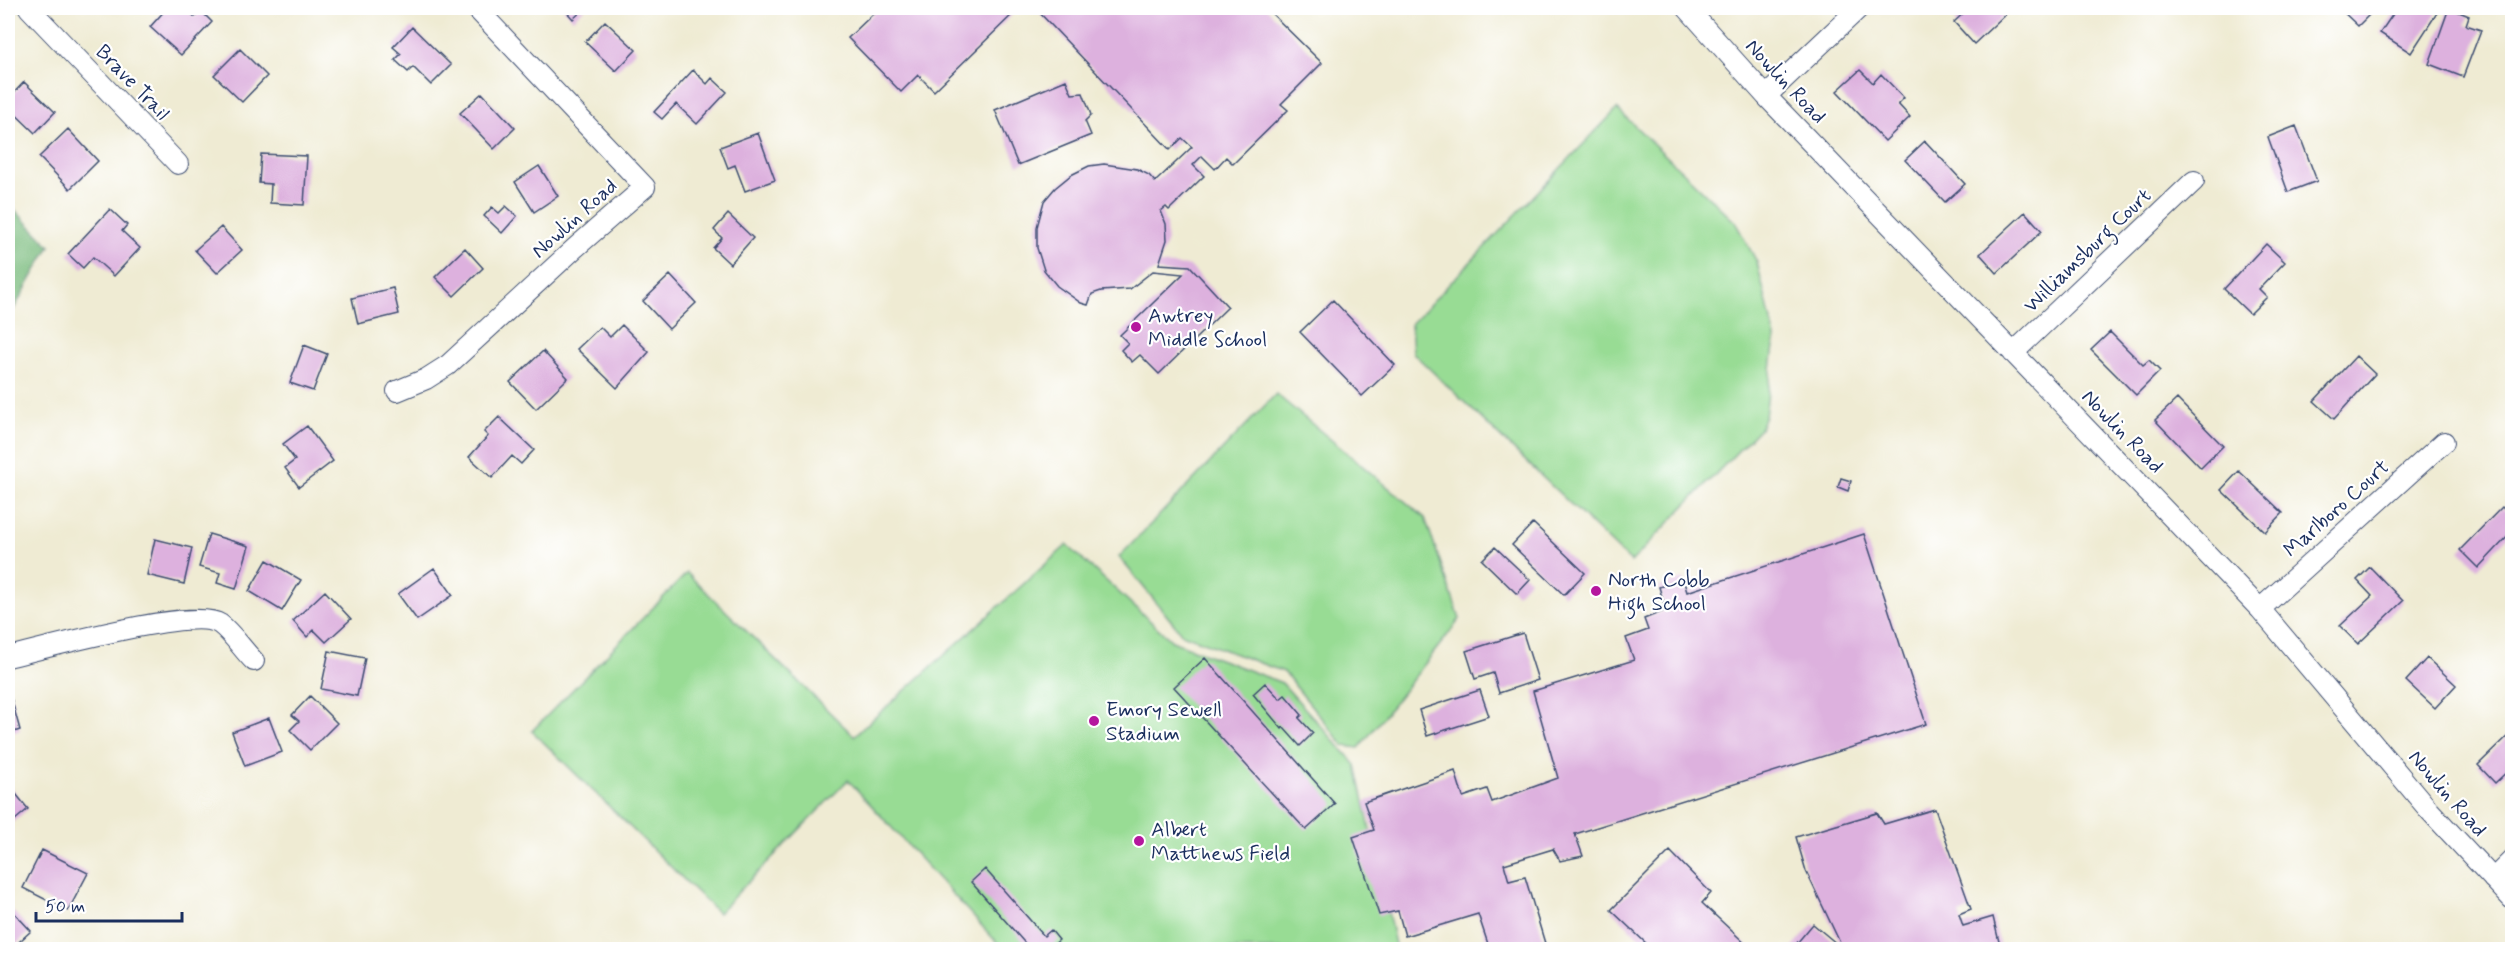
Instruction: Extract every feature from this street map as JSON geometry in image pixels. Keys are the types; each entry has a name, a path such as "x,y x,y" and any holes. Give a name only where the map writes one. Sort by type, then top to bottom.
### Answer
{"street":[{"name":"Brave Trail","path":"29,8 178,164"},
{"name":"Nowlin Road","path":"397,391 426,379 448,365 645,187 476,8"},
{"name":"Nowlin Road","path":"1687,8 1766,96 2260,609 2429,810 2512,899"},
{"path":"1766,96 1858,8"},
{"name":"Williamsburg Court","path":"2013,353 2194,181"},
{"name":"Marlboro Court","path":"2260,609 2444,442"},
{"path":"8,657 157,623 200,619 219,623 254,661"},
{"path":"2493,879 2512,860"}],"green space":[{"path":"1617,109 1735,222 1757,262 1775,338 1765,416 1760,428 1631,562 1413,353 1411,324"},
{"path":"8,203 50,246 8,319"},
{"path":"1276,394 1425,518 1460,619 1359,748 1344,746 1284,672 1182,634 1119,557"},
{"name":"Emory Sewell Stadium","path":"1067,545 1172,641 1282,683 1356,765 1396,949 1003,949 848,780 718,913 532,731 687,573 854,736"}],"building":[{"path":"167,8 184,8 195,17 201,11 212,22 181,55 150,27"},
{"path":"563,8 585,8 573,19"},
{"path":"868,8 1019,8 934,91 918,75 901,92 848,38 874,13"},
{"name":"Awtrey Middle School","path":"1035,8 1266,8 1322,63 1281,104 1288,110 1233,164 1226,157 1215,169 1202,156 1193,165 1204,176 1169,210 1166,207 1161,211 1166,224 1167,240 1159,264 1190,266 1228,307 1159,374 1140,355 1132,362 1121,350 1128,343 1120,335 1183,274 1153,271 1130,289 1101,291 1092,294 1088,305 1081,303 1057,286 1044,270 1037,248 1037,227 1044,201 1071,175 1089,166 1104,164 1137,169 1149,175 1155,182 1192,147 1182,138 1170,150"},
{"path":"1969,8 2012,8 1974,44 1954,22"},
{"path":"2339,8 2376,8 2358,26"},
{"path":"2397,8 2429,8 2437,13 2411,53 2380,33"},
{"path":"2449,8 2469,16 2466,25 2481,30 2463,77 2429,64"},
{"path":"605,21 636,50 616,71 585,42"},
{"path":"412,27 451,65 431,85 413,67 408,72 395,60 401,54 393,47"},
{"path":"240,49 267,76 242,102 214,75"},
{"path":"693,70 707,84 712,78 727,92 697,124 676,104 662,119 654,112"},
{"path":"1860,70 1873,83 1881,74 1904,98 1898,104 1910,117 1885,141 1837,91"},
{"path":"1066,80 1072,94 1083,93 1091,115 1085,121 1091,135 1018,165 995,110"},
{"path":"24,82 55,112 35,133 8,107 8,99"},
{"path":"482,93 515,128 494,149 460,113"},
{"path":"2296,126 2317,181 2288,192 2268,137"},
{"path":"68,129 98,161 70,189 39,157"},
{"path":"758,133 775,180 745,191 735,165 728,168 720,147"},
{"path":"1925,141 1965,184 1945,202 1905,160"},
{"path":"261,154 307,156 304,205 270,203 271,184 259,183"},
{"path":"539,166 558,196 534,212 515,182"},
{"path":"506,206 517,216 502,233 484,216 492,207 499,213"},
{"path":"110,209 127,225 122,231 140,248 114,276 93,257 83,268 68,254"},
{"path":"2025,212 2042,231 1997,273 1980,254"},
{"path":"728,214 753,238 730,264 713,248 722,238 714,230"},
{"path":"221,227 242,250 217,273 195,250"},
{"path":"2266,244 2285,262 2259,289 2267,297 2250,314 2224,289"},
{"path":"465,248 483,268 454,296 435,277"},
{"path":"670,275 696,303 669,329 643,301"},
{"path":"393,288 399,314 358,324 352,298"},
{"path":"1333,300 1395,365 1362,396 1300,332"},
{"path":"622,325 649,352 617,388 577,349 600,327 610,337"},
{"path":"2110,332 2143,365 2149,360 2160,371 2136,395 2091,350"},
{"path":"304,345 327,354 313,391 290,383"},
{"path":"543,351 568,378 536,409 510,382"},
{"path":"2356,356 2375,374 2334,419 2314,401"},
{"path":"2177,399 2223,446 2201,468 2155,420"},
{"path":"499,417 534,450 521,464 512,456 492,478 469,457 488,436 484,432"},
{"path":"307,426 333,461 299,487 285,468 295,460 283,444"},
{"path":"2239,471 2283,513 2265,532 2221,490"},
{"path":"1841,478 1851,481 1848,491 1838,487"},
{"path":"2502,507 2512,517 2512,532 2478,568 2460,550"},
{"path":"1533,523 1585,573 1564,595 1512,545"},
{"path":"209,534 249,546 236,589 217,583 220,573 199,567"},
{"path":"1864,534 1926,724 1575,834 1583,856 1560,861 1553,849 1504,864 1509,881 1525,877 1547,950 1490,950 1478,914 1405,936 1398,911 1379,915 1353,837 1374,830 1364,802 1455,771 1463,797 1487,789 1492,802 1558,778 1533,691 1634,660 1626,638 1648,630 1644,619 1666,610 1659,587 1683,579 1687,592"},
{"path":"155,539 192,548 184,584 147,575"},
{"path":"1495,547 1530,580 1517,594 1482,560"},
{"path":"267,560 301,580 282,611 249,591"},
{"path":"2370,567 2403,601 2358,644 2340,626 2372,596 2357,580"},
{"path":"434,568 453,595 417,620 398,594"},
{"path":"325,591 351,619 326,642 314,630 307,637 293,621"},
{"path":"1523,633 1538,680 1499,693 1493,673 1475,679 1466,651"},
{"path":"329,651 365,658 357,696 321,689"},
{"path":"1205,658 1335,804 1306,830 1174,687"},
{"path":"2427,658 2456,685 2435,708 2406,681"},
{"path":"1265,683 1280,699 1285,695 1302,715 1299,718 1313,733 1300,746 1283,727 1282,729 1253,694"},
{"path":"1480,690 1489,716 1427,736 1419,710"},
{"path":"10,694 20,730 8,734 8,695"},
{"path":"310,696 337,723 310,750 290,730 299,721 292,715"},
{"path":"269,718 282,752 245,766 232,732"},
{"path":"2512,732 2512,767 2495,783 2478,765"},
{"path":"8,784 28,809 8,826"},
{"path":"1935,809 1971,909 1959,914 1963,926 1993,917 2001,950 1909,950 1908,947 1899,950 1791,950 1813,924 1843,949 1806,871 1796,837 1877,813 1884,824"},
{"path":"42,850 88,873 68,911 23,888"},
{"path":"1670,851 1711,893 1702,903 1752,950 1669,950 1664,944 1660,950 1643,950 1650,947 1611,910"},
{"path":"985,869 1044,936 1051,930 1059,940 1053,945 1057,950 1031,950 971,882"},
{"path":"8,906 31,931 10,950 8,950"}],"place":[{"name":"Awtrey Middle School","path":"1136,327"},
{"name":"North Cobb High School","path":"1596,591"},
{"name":"Emory Sewell Stadium","path":"1094,721"},
{"name":"Albert Matthews Field","path":"1139,841"}]}
